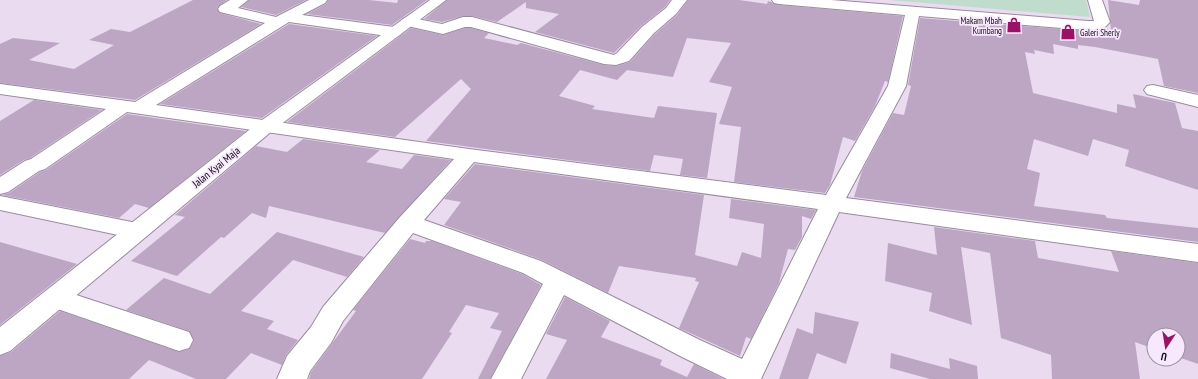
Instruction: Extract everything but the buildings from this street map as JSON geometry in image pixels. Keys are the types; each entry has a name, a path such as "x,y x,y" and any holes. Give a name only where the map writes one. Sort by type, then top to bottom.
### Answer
{"street":[{"path":"241,0 225,9 283,20 401,27 443,29 463,22 472,22 610,60 616,60 623,57 648,30 671,11 680,0"},
{"path":"0,187 32,166 38,164 130,108 320,0"},
{"name":"Jalan Kyai Maja","path":"0,343 265,127 439,0"},
{"path":"779,0 1098,26 1102,22 1095,0"},
{"path":"408,223 532,267 692,349 732,374 748,375 832,204 897,86 912,11"},
{"path":"0,90 1198,253"},
{"path":"1153,90 1198,101"},
{"path":"292,379 297,364 321,335 333,314 408,223 469,155"},
{"path":"0,203 137,231"},
{"path":"506,379 558,280"},
{"path":"55,298 179,340"}],"green space":[{"path":"890,0 1086,0 1090,17"}],"place":[{"name":"Makam Mbah Kumbang","path":"1014,25"},
{"name":"Galeri Sherly","path":"1068,32"}]}
